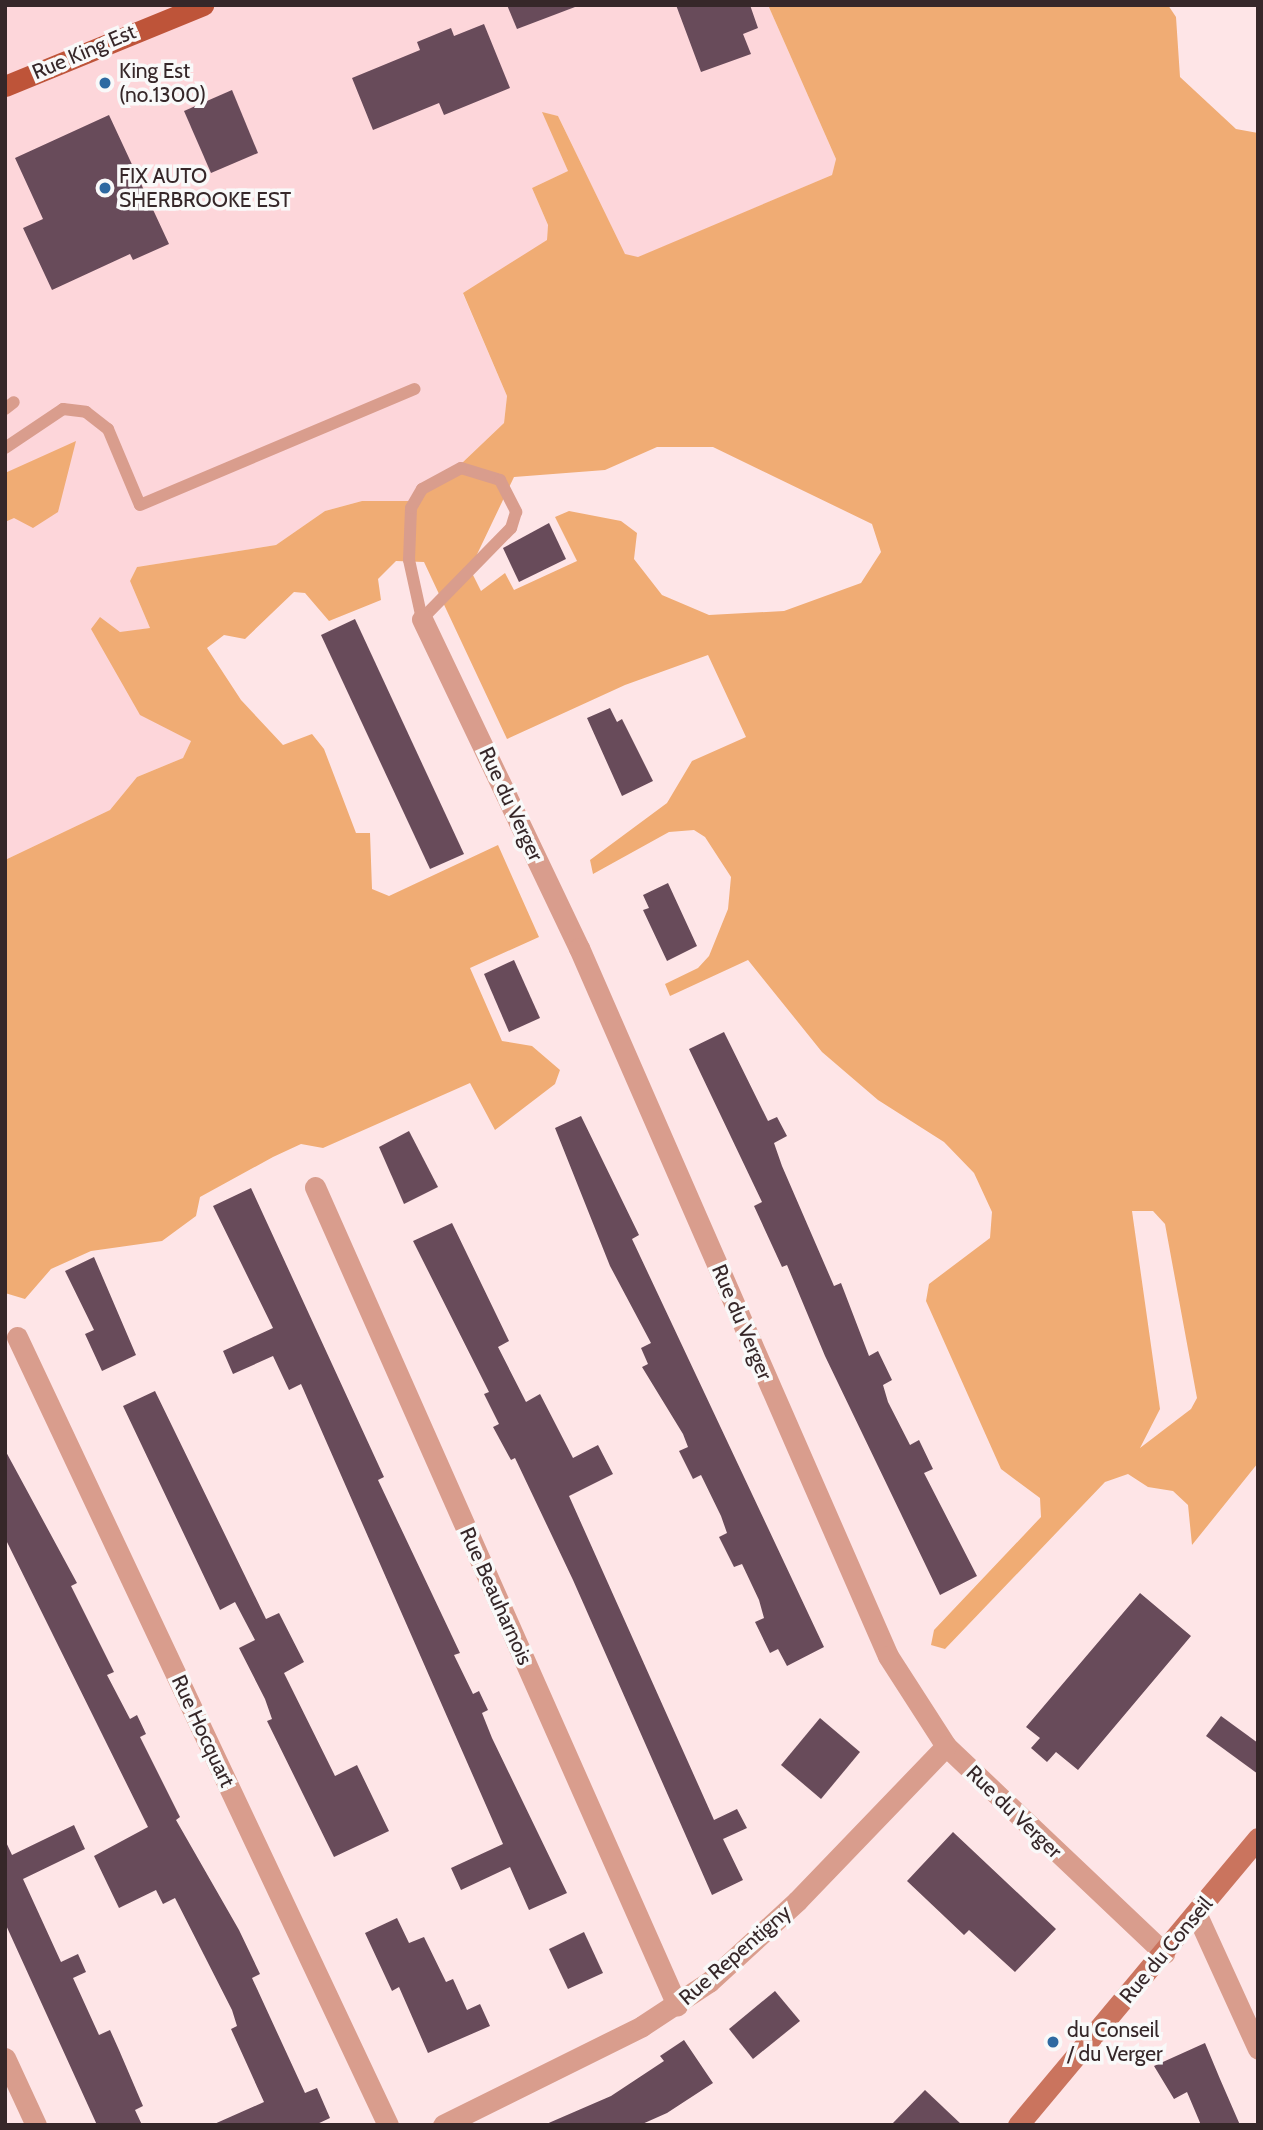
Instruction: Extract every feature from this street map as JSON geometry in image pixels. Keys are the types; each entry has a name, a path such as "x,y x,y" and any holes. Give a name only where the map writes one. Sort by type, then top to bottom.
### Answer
{"main road":[{"name":"Rue King Est","path":"5,86 203,5"}],"street":[{"name":"Rue du Verger","path":"422,619 579,948 888,1656 946,1746 1164,1953"},
{"name":"Rue Beauharnois","path":"316,1187 677,2005"},
{"name":"Rue Hocquart","path":"17,1337 388,2125"},
{"name":"Rue Repentigny","path":"443,2125 677,2005 744,1952 946,1746"},
{"name":"Rue du Conseil","path":"1018,2125 1258,1838"},
{"path":"1197,1914 1258,2049"},
{"path":"5,2058 36,2125"}],"lane":[{"path":"5,448 63,409 86,412 108,429 140,505 414,389"},
{"path":"461,468 500,480 516,512 512,528 422,619 409,560 411,508 422,489 461,468"}],"shaded area":[{"path":"5,5 768,5 836,159 832,175 637,258 625,255 558,116 543,113 568,171 532,188 548,225 547,241 463,294 507,396 504,423 441,483 409,501 362,501 325,511 276,545 137,567 130,581 150,628 120,633 170,729 191,741 183,758 137,777 110,810 5,860"},
{"path":"768,5 1168,5 1176,17 1180,77 1236,129 1258,133 1258,1463 1192,1545 1188,1505 1173,1491 1148,1487 1128,1474 1105,1482 945,1649 931,1645 934,1630 1041,1517 1040,1498 1001,1469 926,1301 929,1284 990,1238 992,1212 974,1173 944,1142 878,1100 822,1052 748,960 670,996 665,984 698,968 709,956 728,909 731,877 705,837 694,830 669,832 593,874 590,860 667,803 692,761 746,737 708,655 625,685 507,739 424,562 396,561 378,579 381,600 329,621 305,593 294,592 245,639 224,635 207,648 241,700 283,745 312,734 324,749 356,833 370,833 372,889 389,896 498,845 539,937 470,968 502,1041 532,1046 560,1070 555,1084 495,1130 470,1083 323,1148 301,1144 273,1157 200,1197 196,1216 162,1241 91,1251 51,1269 25,1299 5,1293 5,860 110,810 137,777 183,758 191,741 140,715 91,629 100,617 120,632 150,628 130,581 137,567 276,545 325,511 362,501 409,501 441,483 504,423 507,396 463,293 547,240 548,225 532,188 568,171 542,112 558,116 625,254 638,257 832,175 836,159","holes":["657,447 713,447 872,524 881,552 861,583 784,611 709,615 662,595 634,559 637,533 621,521 569,511 555,517 577,561 514,590 505,573 481,591 470,569 514,477 605,470","1132,1211 1153,1211 1165,1224 1197,1398 1191,1409 1140,1448 1160,1409"]},
{"path":"76,441 58,512 33,528 14,518 5,522 5,473"}],"building":[{"path":"507,5 575,5 575,7 517,29"},
{"path":"676,5 750,5 758,28 743,34 751,54 701,72"},
{"path":"484,24 510,88 444,115 439,103 373,130 352,78 420,50 417,42 451,28 454,36"},
{"path":"232,90 258,153 211,173 184,111"},
{"path":"109,115 169,244 133,260 130,254 52,290 23,228 43,219 15,158"},
{"path":"549,523 566,559 519,582 503,548"},
{"path":"355,619 464,854 430,869 321,635"},
{"path":"610,708 617,722 622,719 653,781 622,796 587,718"},
{"path":"668,883 697,946 667,961 643,910 649,908 643,895"},
{"path":"514,960 540,1018 509,1032 484,974"},
{"path":"724,1032 768,1121 777,1117 787,1136 774,1143 782,1166 834,1286 841,1283 869,1356 878,1351 892,1380 883,1385 888,1402 910,1445 919,1440 933,1469 924,1473 977,1576 940,1595 825,1356 787,1265 782,1267 754,1206 762,1202 689,1049"},
{"path":"581,1116 639,1235 632,1239 824,1647 787,1666 778,1649 770,1653 755,1622 764,1618 759,1600 742,1564 734,1567 719,1537 727,1533 721,1516 701,1475 693,1479 679,1451 688,1447 683,1434 642,1367 648,1364 641,1348 651,1343 610,1266 555,1128"},
{"path":"409,1131 438,1187 404,1204 379,1147"},
{"path":"251,1188 384,1477 378,1480 460,1653 454,1655 473,1694 479,1691 488,1710 482,1713 492,1738 567,1893 529,1910 510,1867 461,1890 451,1868 503,1844 301,1384 289,1390 273,1356 233,1374 223,1351 273,1328 213,1206"},
{"path":"452,1223 509,1341 498,1347 526,1402 540,1394 573,1458 598,1445 613,1474 569,1496 714,1820 737,1809 747,1828 723,1839 743,1880 712,1895 573,1580 515,1458 511,1460 493,1427 499,1424 484,1394 489,1392 413,1241"},
{"path":"94,1257 136,1355 102,1371 85,1334 94,1330 65,1271"},
{"path":"155,1391 266,1619 279,1613 304,1662 284,1673 335,1776 357,1765 389,1831 334,1857 267,1721 272,1719 265,1699 239,1648 255,1640 235,1602 220,1610 123,1406"},
{"path":"5,1450 77,1583 71,1586 114,1672 107,1675 130,1719 137,1715 146,1734 140,1737 180,1817 176,1820 239,1930 260,1974 252,1978 305,2093 317,2088 330,2118 315,2125 212,2125 264,2102 231,2029 237,2026 232,2010 175,1898 163,1904 156,1890 119,1908 94,1856 148,1827 5,1538"},
{"path":"1140,1593 1191,1636 1078,1770 1056,1752 1047,1762 1031,1748 1040,1738 1026,1727"},
{"path":"1221,1716 1258,1743 1258,1774 1206,1736"},
{"path":"820,1718 860,1752 821,1799 781,1765"},
{"path":"74,1825 85,1849 23,1879 61,1962 78,1954 86,1972 73,1978 99,2035 110,2030 143,2106 135,2110 142,2125 97,2125 5,1923 5,1840 12,1855"},
{"path":"953,1832 1056,1929 1015,1972 969,1930 964,1935 907,1881"},
{"path":"397,1918 409,1943 424,1937 446,1982 453,1979 467,2010 480,2004 490,2026 428,2053 399,1987 392,1991 365,1933"},
{"path":"584,1932 603,1973 568,1989 549,1949"},
{"path":"775,1991 800,2021 753,2059 729,2029"},
{"path":"684,2040 713,2083 667,2113 640,2125 544,2125 611,2096 664,2061 660,2056"},
{"path":"1205,2043 1240,2125 1201,2125 1187,2092 1174,2099 1154,2066"},
{"path":"925,2090 962,2125 891,2125"}],"place":[{"name":"King Est (no.1300)","path":"105,83"},
{"name":"FIX AUTO SHERBROOKE EST","path":"105,188"},
{"name":"du Conseil / du Verger","path":"1053,2042"}]}
